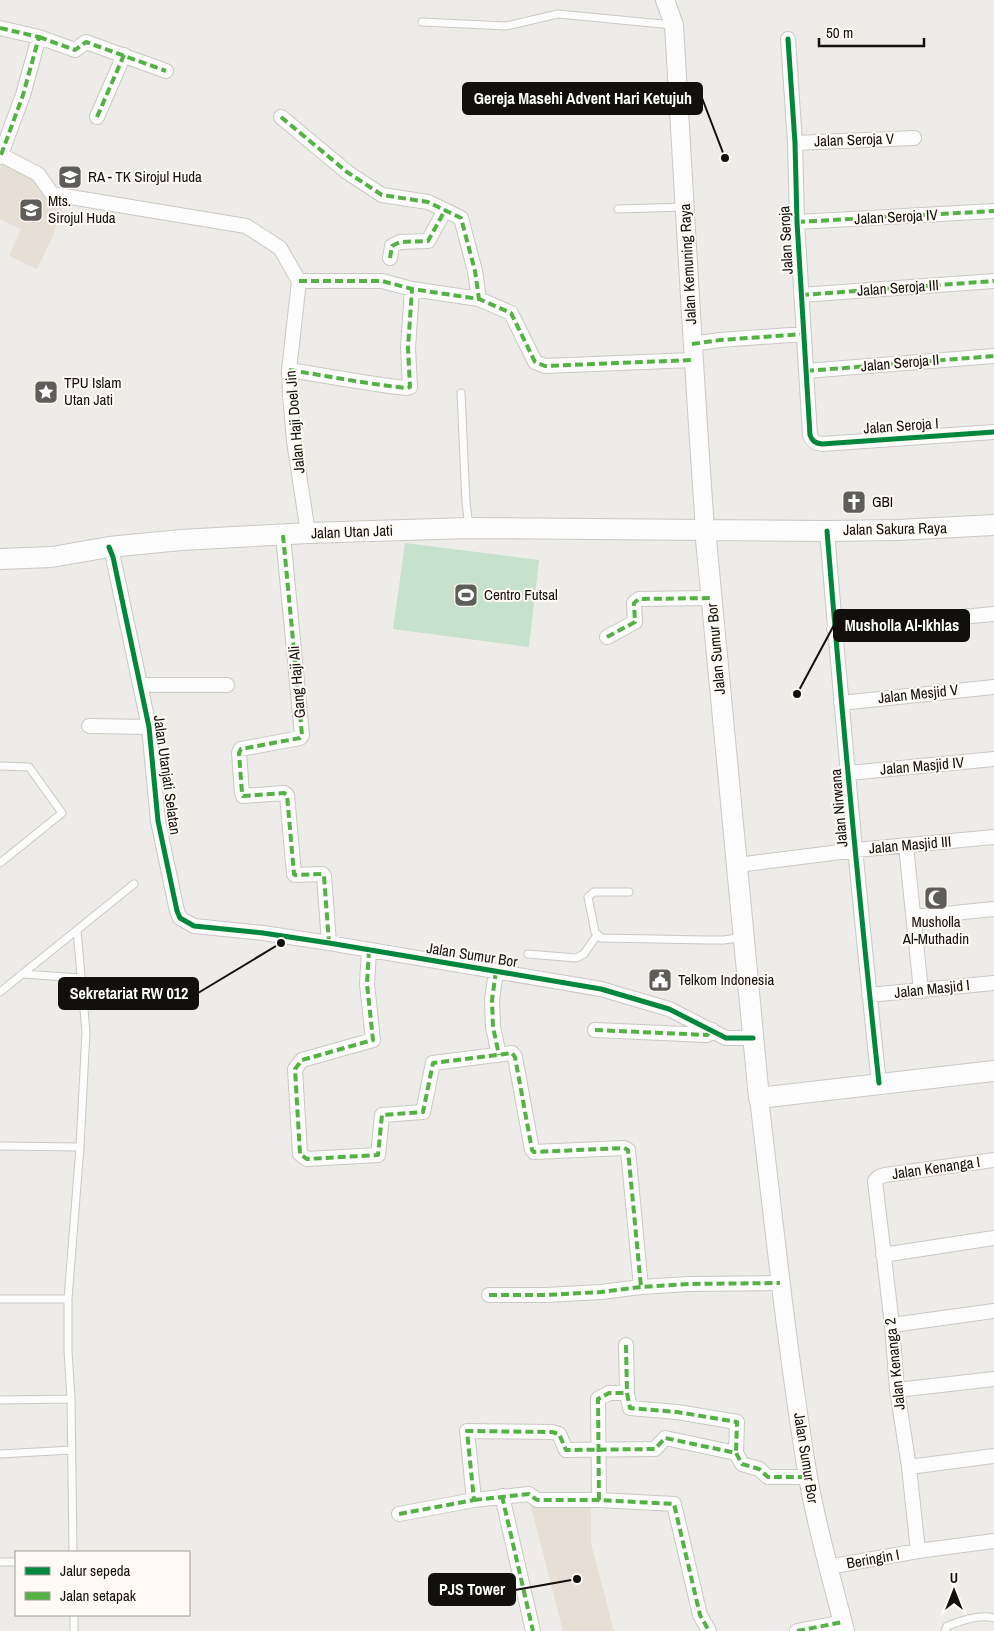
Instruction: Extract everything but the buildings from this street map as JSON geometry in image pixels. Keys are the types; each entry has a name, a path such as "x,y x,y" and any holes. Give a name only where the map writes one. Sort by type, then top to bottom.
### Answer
{"main road":[{"name":"Jalan Sakura Raya","path":"696,529 827,531 898,530 994,525"},
{"name":"Jalan Utan Jati","path":"0,559 52,556 109,547 181,540 283,535 469,528 696,529"},
{"name":"Jalan Sumur Bor","path":"696,529 708,561 737,865 734,939 747,1039 759,1098"},
{"path":"708,561 711,543 717,536 725,531 735,530"},
{"path":"759,1098 994,1071"}],"street":[{"name":"Jalan Kemuning Raya","path":"665,0 674,25 685,207 687,355 696,529"},
{"path":"0,28 39,37 75,50 86,42 166,72"},
{"path":"39,37 23,95 1,156 38,174 52,194 246,226 280,248 299,281 382,281 412,289 479,299 511,313 535,362 545,366 630,363 687,355 720,340 804,334"},
{"name":"Jalan Seroja","path":"788,39 795,143 797,222 810,435 812,440"},
{"path":"97,117 124,55"},
{"path":"282,117 346,172 382,195 428,202 461,218 475,270 479,299"},
{"name":"Jalan Seroja V","path":"795,143 914,138"},
{"path":"390,258 392,246 400,242 428,241 445,210"},
{"name":"Jalan Seroja IV","path":"797,222 994,211"},
{"name":"Jalan Haji Doel Jin","path":"299,281 289,370 294,441 308,534"},
{"name":"Jalan Seroja III","path":"802,295 994,281"},
{"path":"289,370 338,377 380,386 410,387 408,348 412,289"},
{"name":"Jalan Seroja II","path":"806,371 994,356"},
{"name":"Jalan Seroja I","path":"812,440 816,444 822,444 994,432"},
{"name":"Jalan Nirwana","path":"827,531 834,629 879,1083"},
{"name":"Gang Haji Ali","path":"283,535 302,735 300,738 241,749 239,753 242,793 243,796 287,794 294,874 322,874 324,876 329,943"},
{"name":"Jalan Utanjati Selatan","path":"109,547 113,557 149,727 158,821 180,918"},
{"path":"607,637 635,622 634,603 639,599 711,598"},
{"path":"834,629 994,614"},
{"path":"140,685 227,685"},
{"name":"Jalan Mesjid V","path":"841,703 994,686"},
{"path":"89,726 149,727"},
{"name":"Jalan Masjid IV","path":"849,773 994,759"},
{"name":"Jalan Masjid III","path":"737,865 856,850 994,837"},
{"path":"906,846 921,990"},
{"path":"914,917 994,910"},
{"name":"Jalan Sumur Bor","path":"180,918 194,926 264,933 329,943 601,989 669,1009 726,1038 747,1039"},
{"path":"369,950 367,984 373,1040 302,1060 295,1069 300,1154 307,1159 378,1155 382,1114 423,1112 430,1069 433,1063 512,1054 515,1057 532,1150 534,1152 624,1148 628,1150 641,1286"},
{"path":"496,971 492,1000 493,1027 499,1055"},
{"name":"Jalan Masjid I","path":"869,995 994,983"},
{"path":"596,1030 707,1035 712,1030"},
{"name":"Jalan Sumur Bor","path":"759,1098 777,1283 804,1478 844,1627"},
{"name":"Jalan Kenanga I","path":"879,1178 994,1160"},
{"name":"Jalan Kenanga 2","path":"879,1178 875,1181 875,1188 892,1326 897,1390 918,1551"},
{"path":"883,1255 994,1238"},
{"path":"489,1295 601,1292 641,1286 777,1283"},
{"path":"892,1326 994,1311"},
{"path":"626,1345 627,1393 630,1408 677,1412 737,1422 736,1454 742,1464 759,1469 768,1477 804,1478"},
{"path":"897,1390 994,1379"},
{"path":"599,1500 598,1399 609,1393 627,1393"},
{"path":"474,1500 467,1431 552,1432 559,1434 566,1450 655,1449 665,1438 736,1454"},
{"path":"908,1467 994,1456"},
{"path":"399,1514 474,1500 529,1494 537,1500 599,1500 674,1504 700,1615 709,1631"},
{"path":"502,1496 533,1631"},
{"name":"Beringin I","path":"828,1567 994,1540"},
{"path":"797,1631 844,1627"}],"lane":[{"path":"422,22 506,26 558,14 674,25"},
{"path":"618,210 685,207"},
{"path":"461,393 469,528"},
{"path":"0,766 29,767 62,813 0,863"},
{"path":"0,992 134,884"},
{"path":"629,892 594,892 588,897 595,932 601,938 734,939"},
{"path":"73,1551 68,1299 80,1147 86,1032 77,930"},
{"path":"528,954 576,958 584,954 597,935"},
{"path":"22,974 81,978"},
{"path":"0,1146 80,1147"},
{"path":"0,1299 68,1299"},
{"path":"0,1400 71,1399"},
{"path":"0,1454 72,1450"},
{"path":"0,1562 15,1562"},
{"path":"74,1616 74,1631"},
{"path":"946,1631 947,1626 968,1619 994,1618"}],"shaded area":[{"name":"Mts. Sirojul Huda","path":"5,159 65,200 52,238 37,269 9,256 21,229 0,219 0,169"},
{"path":"530,1503 591,1504 591,1543 614,1631 563,1631"}],"green space":[{"name":"Centro Futsal","path":"405,543 539,560 529,647 393,629"}],"marked path":[{"path":"0,28 39,37 23,95 1,155"},
{"path":"39,37 75,50 86,42 166,71"},
{"path":"97,117 124,55"},
{"path":"281,117 347,172 382,195 428,202 461,218 475,271 479,299"},
{"path":"390,258 392,246 400,242 428,241 445,210"},
{"path":"797,222 994,211"},
{"path":"299,281 382,281 412,289 479,299 511,313 535,362 545,366 693,360"},
{"path":"801,295 994,281"},
{"path":"289,370 377,384 410,387 408,348 412,289"},
{"path":"692,344 804,334"},
{"path":"806,371 994,356"},
{"path":"283,535 302,735 300,738 241,749 239,753 242,793 243,796 284,793 287,795 294,874 322,874 324,876 329,943"},
{"path":"607,637 635,622 634,603 639,599 711,598"},
{"path":"369,950 367,984 373,1040 302,1060 295,1069 300,1154 307,1159 378,1155 382,1115 423,1112 433,1063 512,1053 515,1057 532,1150 534,1152 624,1148 628,1150 641,1287"},
{"path":"496,971 492,1000 493,1027 499,1055"},
{"path":"595,1030 707,1035 712,1030"},
{"path":"489,1295 546,1295 601,1292 689,1284 780,1283"},
{"path":"626,1345 627,1393 630,1408 677,1412 737,1422 736,1453"},
{"path":"599,1500 598,1399 609,1393 627,1393"},
{"path":"399,1514 474,1500 467,1431 552,1432 559,1434 566,1450 655,1449 665,1438 736,1453 742,1464 759,1469 768,1477 808,1477"},
{"path":"474,1500 529,1494 537,1500 599,1500 674,1504 700,1615 709,1631"},
{"path":"502,1496 533,1631"},
{"path":"797,1631 843,1622"}],"cycle path":[{"path":"788,39 795,143 797,222 811,437 817,443 822,444 994,432"},
{"path":"827,531 851,807 879,1083"},
{"path":"109,547 113,557 149,727 158,821 180,918 194,926 263,933 329,943 601,989 669,1009 726,1038 753,1038"}],"place":[{"name":"Gereja Masehi Advent Hari Ketujuh","path":"725,158"},
{"name":"RA - TK Sirojul Huda","path":"70,177"},
{"name":"Mts. Sirojul Huda","path":"31,210"},
{"name":"TPU Islam Utan Jati","path":"46,392"},
{"name":"GBI","path":"854,502"},
{"name":"Centro Futsal","path":"466,595"},
{"name":"Musholla Al-Ikhlas","path":"797,694"},
{"name":"Musholla Al-Muthadin","path":"936,898"},
{"name":"Sekretariat RW 012","path":"281,943"},
{"name":"Telkom Indonesia","path":"660,980"},
{"name":"PJS Tower","path":"577,1579"}]}
